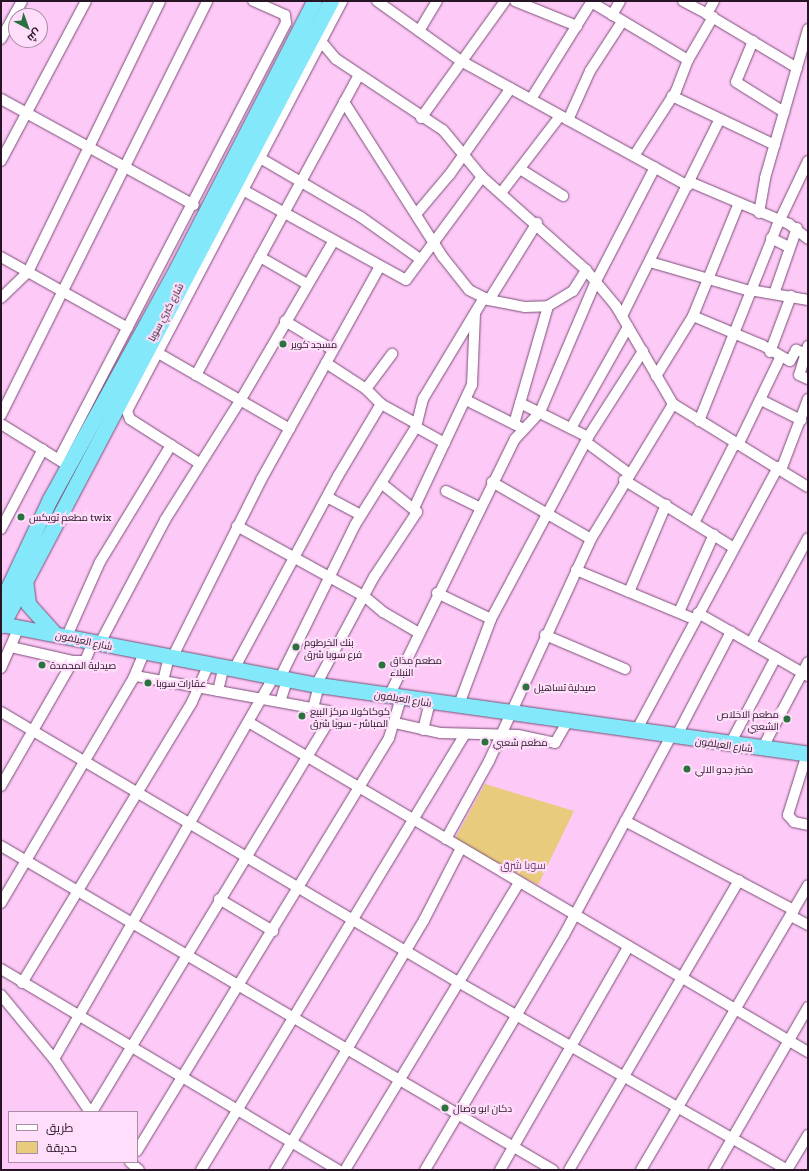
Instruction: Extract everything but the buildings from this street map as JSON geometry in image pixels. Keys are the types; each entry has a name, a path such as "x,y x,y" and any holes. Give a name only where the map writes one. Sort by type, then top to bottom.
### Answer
{"highway":[{"name":"شارع كبري سوبا","path":"1,624 13,580 64,462 105,416 314,1"},
{"name":"شارع كبري سوبا","path":"1,603 317,37 331,1"},
{"path":"13,580 28,604 61,635"},
{"name":"شارع العيلفون","path":"1,624 228,670 317,685 458,707 807,754"}],"street":[{"path":"1,39 22,1"},
{"path":"1,161 28,113 86,1"},
{"path":"1,298 28,272 90,148 160,1"},
{"path":"1,415 207,1"},
{"path":"1,424 64,462 128,328 194,204 287,20 282,13 253,1"},
{"path":"199,463 126,416 260,158 317,37 342,1"},
{"path":"377,1 461,62 654,167 738,205 797,228 808,239"},
{"path":"419,31 437,1"},
{"path":"421,118 505,1"},
{"path":"515,1 577,26"},
{"path":"612,15 620,1"},
{"path":"683,1 710,15 797,68"},
{"path":"634,156 672,96 710,15 714,1"},
{"path":"531,99 591,2 622,22 688,60"},
{"path":"501,193 564,118 590,71 622,22"},
{"path":"758,213 775,145 808,29"},
{"path":"317,37 336,59 421,118 446,132 482,177 537,223 586,270 622,316 673,404 736,444 807,482"},
{"path":"753,41 736,82 784,112"},
{"path":"196,375 359,75"},
{"path":"417,213 463,155 511,88"},
{"path":"672,96 775,145"},
{"path":"1,99 194,204"},
{"path":"344,102 465,287 486,299 525,307 548,306 573,291 586,270"},
{"path":"622,316 720,120"},
{"path":"260,158 361,217 420,259"},
{"path":"699,421 771,238 808,161"},
{"path":"518,426 540,412 596,281 654,167"},
{"path":"520,169 564,196"},
{"path":"243,190 284,212 379,268 406,280 420,259 482,177"},
{"path":"656,376 693,316 738,205"},
{"path":"54,1058 250,724 263,699 280,678 332,579 361,515 416,425 423,399 475,313 537,223"},
{"path":"774,294 789,246 797,228"},
{"path":"771,238 789,246"},
{"path":"12,647 73,661 85,661 199,463 240,401 285,321 333,242"},
{"path":"1,257 128,328"},
{"path":"260,257 307,284"},
{"path":"650,262 708,282 750,291 791,296 808,300"},
{"path":"163,681 171,658 237,526 379,268"},
{"path":"770,352 791,296"},
{"path":"138,1149 273,931 358,788 394,723 395,697 419,633 518,426 520,403 548,306"},
{"path":"414,508 466,400 474,376 475,313"},
{"path":"693,316 762,345 780,358 790,361 796,350 807,350 799,375 808,379"},
{"path":"285,321 333,350"},
{"path":"571,428 628,326"},
{"path":"458,707 491,619 587,440 643,351"},
{"path":"158,353 290,429"},
{"path":"366,389 392,354"},
{"path":"694,523 761,400 780,358"},
{"path":"326,363 366,389 381,404 445,443"},
{"path":"636,731 696,616 779,468 801,420 808,399"},
{"path":"466,400 518,426"},
{"path":"761,400 801,420"},
{"path":"520,403 571,428 587,440 626,476 666,505 734,548"},
{"path":"218,691 228,670 294,558 327,497 381,404"},
{"path":"446,839 500,735 508,714 591,539 626,476 673,404"},
{"path":"61,635 100,562 171,445"},
{"path":"1,529 43,449"},
{"path":"492,482 591,539"},
{"path":"313,708 317,685 364,596 417,513 414,508 381,483"},
{"path":"446,491 479,507"},
{"path":"327,497 361,515"},
{"path":"629,592 666,505"},
{"path":"237,526 364,596 383,612 419,633"},
{"path":"679,612 714,534"},
{"path":"751,643 808,538"},
{"path":"576,570 679,612 696,616 731,632 805,674"},
{"path":"437,593 491,619"},
{"path":"1,668 12,647 18,628"},
{"path":"425,1170 574,916 625,821 731,632"},
{"path":"545,635 625,669"},
{"path":"1,903 135,676 144,652"},
{"path":"730,744 776,657"},
{"path":"1,786 34,732 73,661"},
{"path":"762,749 805,674 808,662"},
{"path":"22,983 137,793 199,687 208,666"},
{"path":"92,1111 132,1047 219,899 332,715 330,711 135,676"},
{"path":"280,678 280,702"},
{"path":"423,730 430,702"},
{"path":"1,712 458,982 572,1044 624,1076 787,1170 808,1135"},
{"path":"394,723 423,730 465,734 500,735 556,743 567,722"},
{"path":"250,724 519,882 574,916 681,976 808,1052"},
{"path":"201,1170 294,1019 352,919 465,734"},
{"path":"807,754 788,815 794,822 808,825"},
{"path":"625,821 739,880 793,913 808,926"},
{"path":"1,846 133,922 398,1081 514,1146 553,1170"},
{"path":"275,1170 406,951 461,848"},
{"path":"569,1170 681,976 739,880"},
{"path":"345,1170 519,882"},
{"path":"641,1170 677,1107 737,1010 808,885"},
{"path":"219,899 273,931"},
{"path":"500,1170 629,946"},
{"path":"1,969 22,983 132,1047 181,1079 338,1170"},
{"path":"1,995 54,1058 90,1111"},
{"path":"714,1170 808,1007"},
{"path":"131,1163 139,1170"}],"green space":[{"path":"485,784 574,811 538,885 455,839"}],"place":[{"name":"مسجد كوير","path":"283,344"},
{"name":"مطعم تويكس twix","path":"21,517"},
{"name":"بنك الخرطوم فرع سوبا شرق","path":"296,647"},
{"name":"صيدلية المحمدة","path":"42,665"},
{"name":"مطعم مذاق النبلاء","path":"382,665"},
{"name":"عقارات سوبا","path":"148,683"},
{"name":"صيدلية تساهيل","path":"526,687"},
{"name":"كوكاكولا مركز البيع المباشر - سوبا شرق","path":"302,716"},
{"name":"مطعم الاخلاص الشعبي","path":"787,719"},
{"name":"مطعم شعبي","path":"485,742"},
{"name":"مخبز جدو الالي","path":"687,769"},
{"name":"دكان ابو وصال","path":"445,1108"}],"district":[{"name":"سوبا شرق","path":"523,864"}]}
